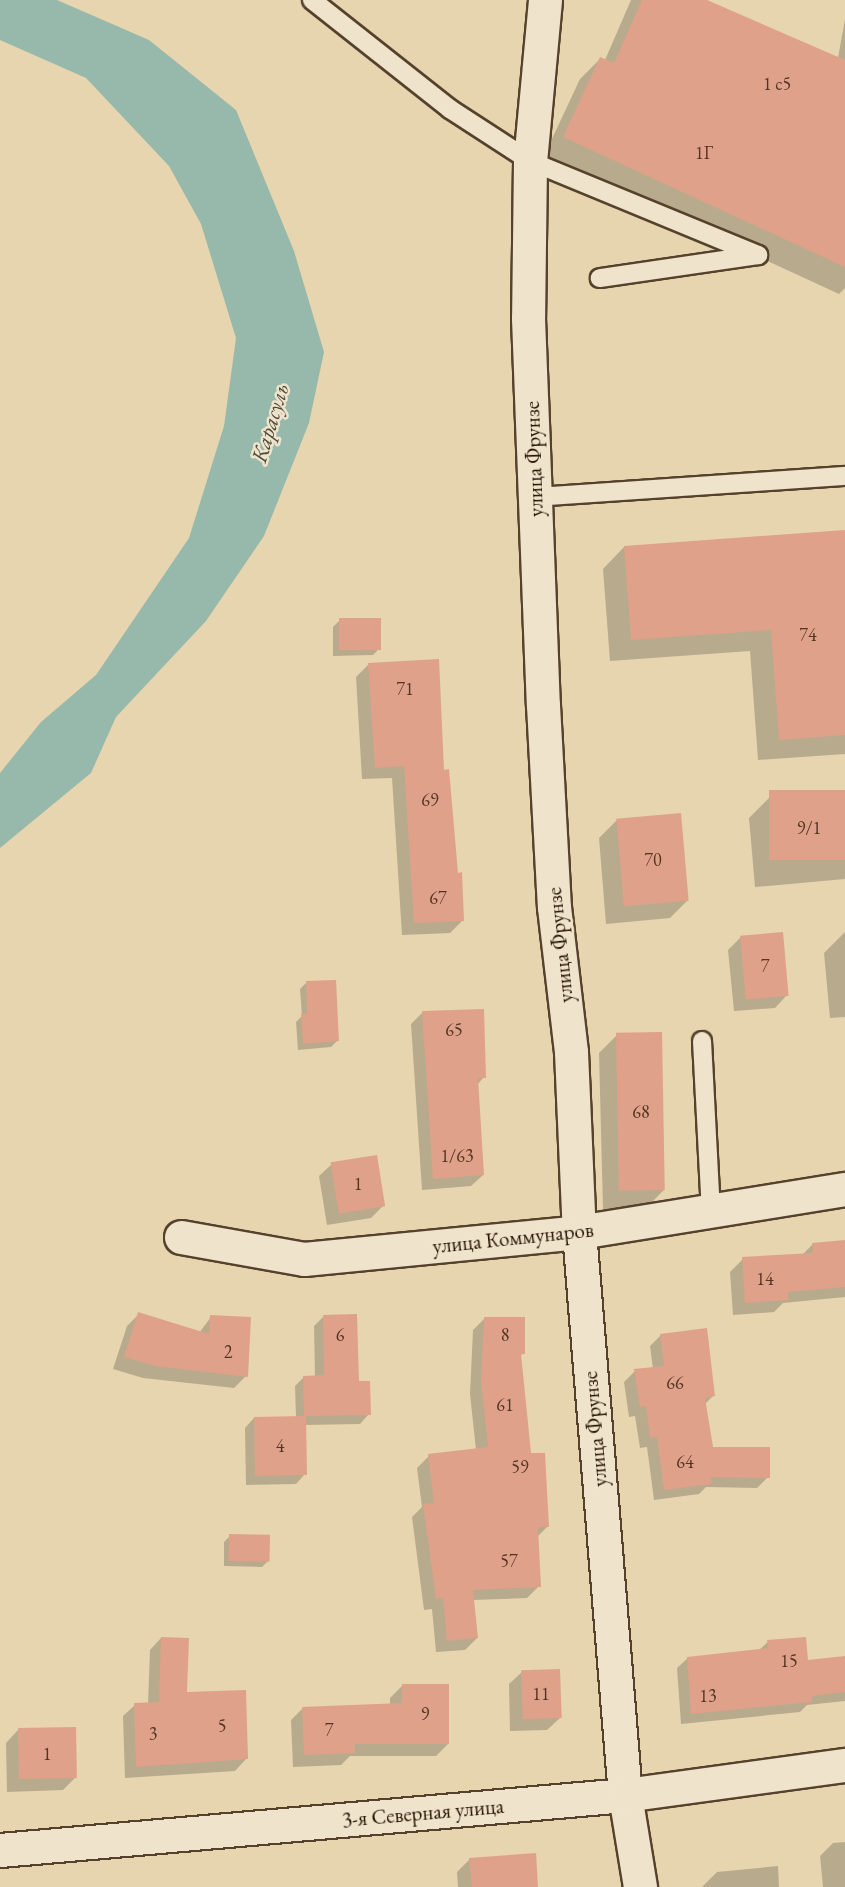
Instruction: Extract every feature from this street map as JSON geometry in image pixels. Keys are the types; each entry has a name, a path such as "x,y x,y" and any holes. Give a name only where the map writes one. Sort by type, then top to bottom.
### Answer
{"street":[{"name":"улица Фрунзе","path":"545,0 530,161 528,318 554,895 571,1052 579,1232 625,1795 640,1887"},
{"name":"улица Коммунаров","path":"181,1237 304,1259 579,1232 845,1189"},
{"name":"3-я Северная улица","path":"0,1850 625,1795 845,1765"}],"lane":[{"path":"312,0 450,109 530,161 758,255 600,278"},
{"path":"535,497 845,476"},
{"path":"702,1041 711,1210"}],"water":[{"name":"Карасуль","path":"0,0 57,0 149,40 236,110 294,251 324,352 309,423 264,536 206,621 116,717 91,773 0,848 0,773 41,722 96,675 189,538 224,426 236,338 201,224 169,166 86,78 0,40"}],"building":[{"path":"642,0 707,0 845,60 845,267 563,137 600,57 614,63"},
{"path":"845,530 845,735 779,740 771,630 631,640 624,546"},
{"path":"339,618 381,618 381,650 339,650"},
{"path":"439,659 444,770 449,769 458,873 462,872 464,921 414,923 404,766 375,768 368,663"},
{"path":"769,790 845,790 845,860 769,860"},
{"path":"681,813 689,901 624,906 616,819"},
{"path":"783,932 789,996 746,1000 740,936"},
{"path":"336,980 339,1041 303,1044 301,1014 307,1014 306,981"},
{"path":"484,1009 486,1078 478,1078 484,1175 433,1179 422,1011"},
{"path":"662,1032 665,1190 619,1191 616,1033"},
{"path":"377,1155 385,1206 339,1214 331,1162"},
{"path":"845,1240 845,1287 788,1292 788,1300 745,1303 742,1257 813,1253 812,1243"},
{"path":"138,1312 209,1334 210,1315 251,1317 248,1377 155,1366 124,1357"},
{"path":"357,1314 359,1381 370,1381 371,1415 306,1416 307,1475 255,1476 254,1417 304,1416 303,1376 324,1375 323,1315"},
{"path":"484,1317 525,1317 525,1354 521,1354 531,1453 545,1453 549,1527 538,1527 541,1587 473,1590 478,1638 447,1641 443,1598 436,1599 423,1504 434,1503 428,1454 488,1447 481,1382"},
{"path":"707,1328 715,1396 705,1398 713,1447 770,1447 770,1478 711,1477 712,1484 664,1490 657,1437 650,1438 646,1406 640,1407 634,1369 664,1366 660,1334"},
{"path":"229,1534 270,1535 270,1562 229,1561"},
{"path":"161,1637 189,1638 187,1692 246,1690 248,1759 136,1767 134,1703 159,1702"},
{"path":"806,1637 808,1660 845,1656 845,1692 812,1696 812,1702 691,1714 687,1657 768,1648 767,1640"},
{"path":"560,1669 562,1718 523,1719 521,1670"},
{"path":"402,1684 449,1684 449,1744 355,1744 355,1753 304,1755 302,1707 402,1703"},
{"path":"76,1727 77,1778 19,1779 18,1728"},
{"path":"536,1853 538,1887 472,1887 469,1858"}]}
